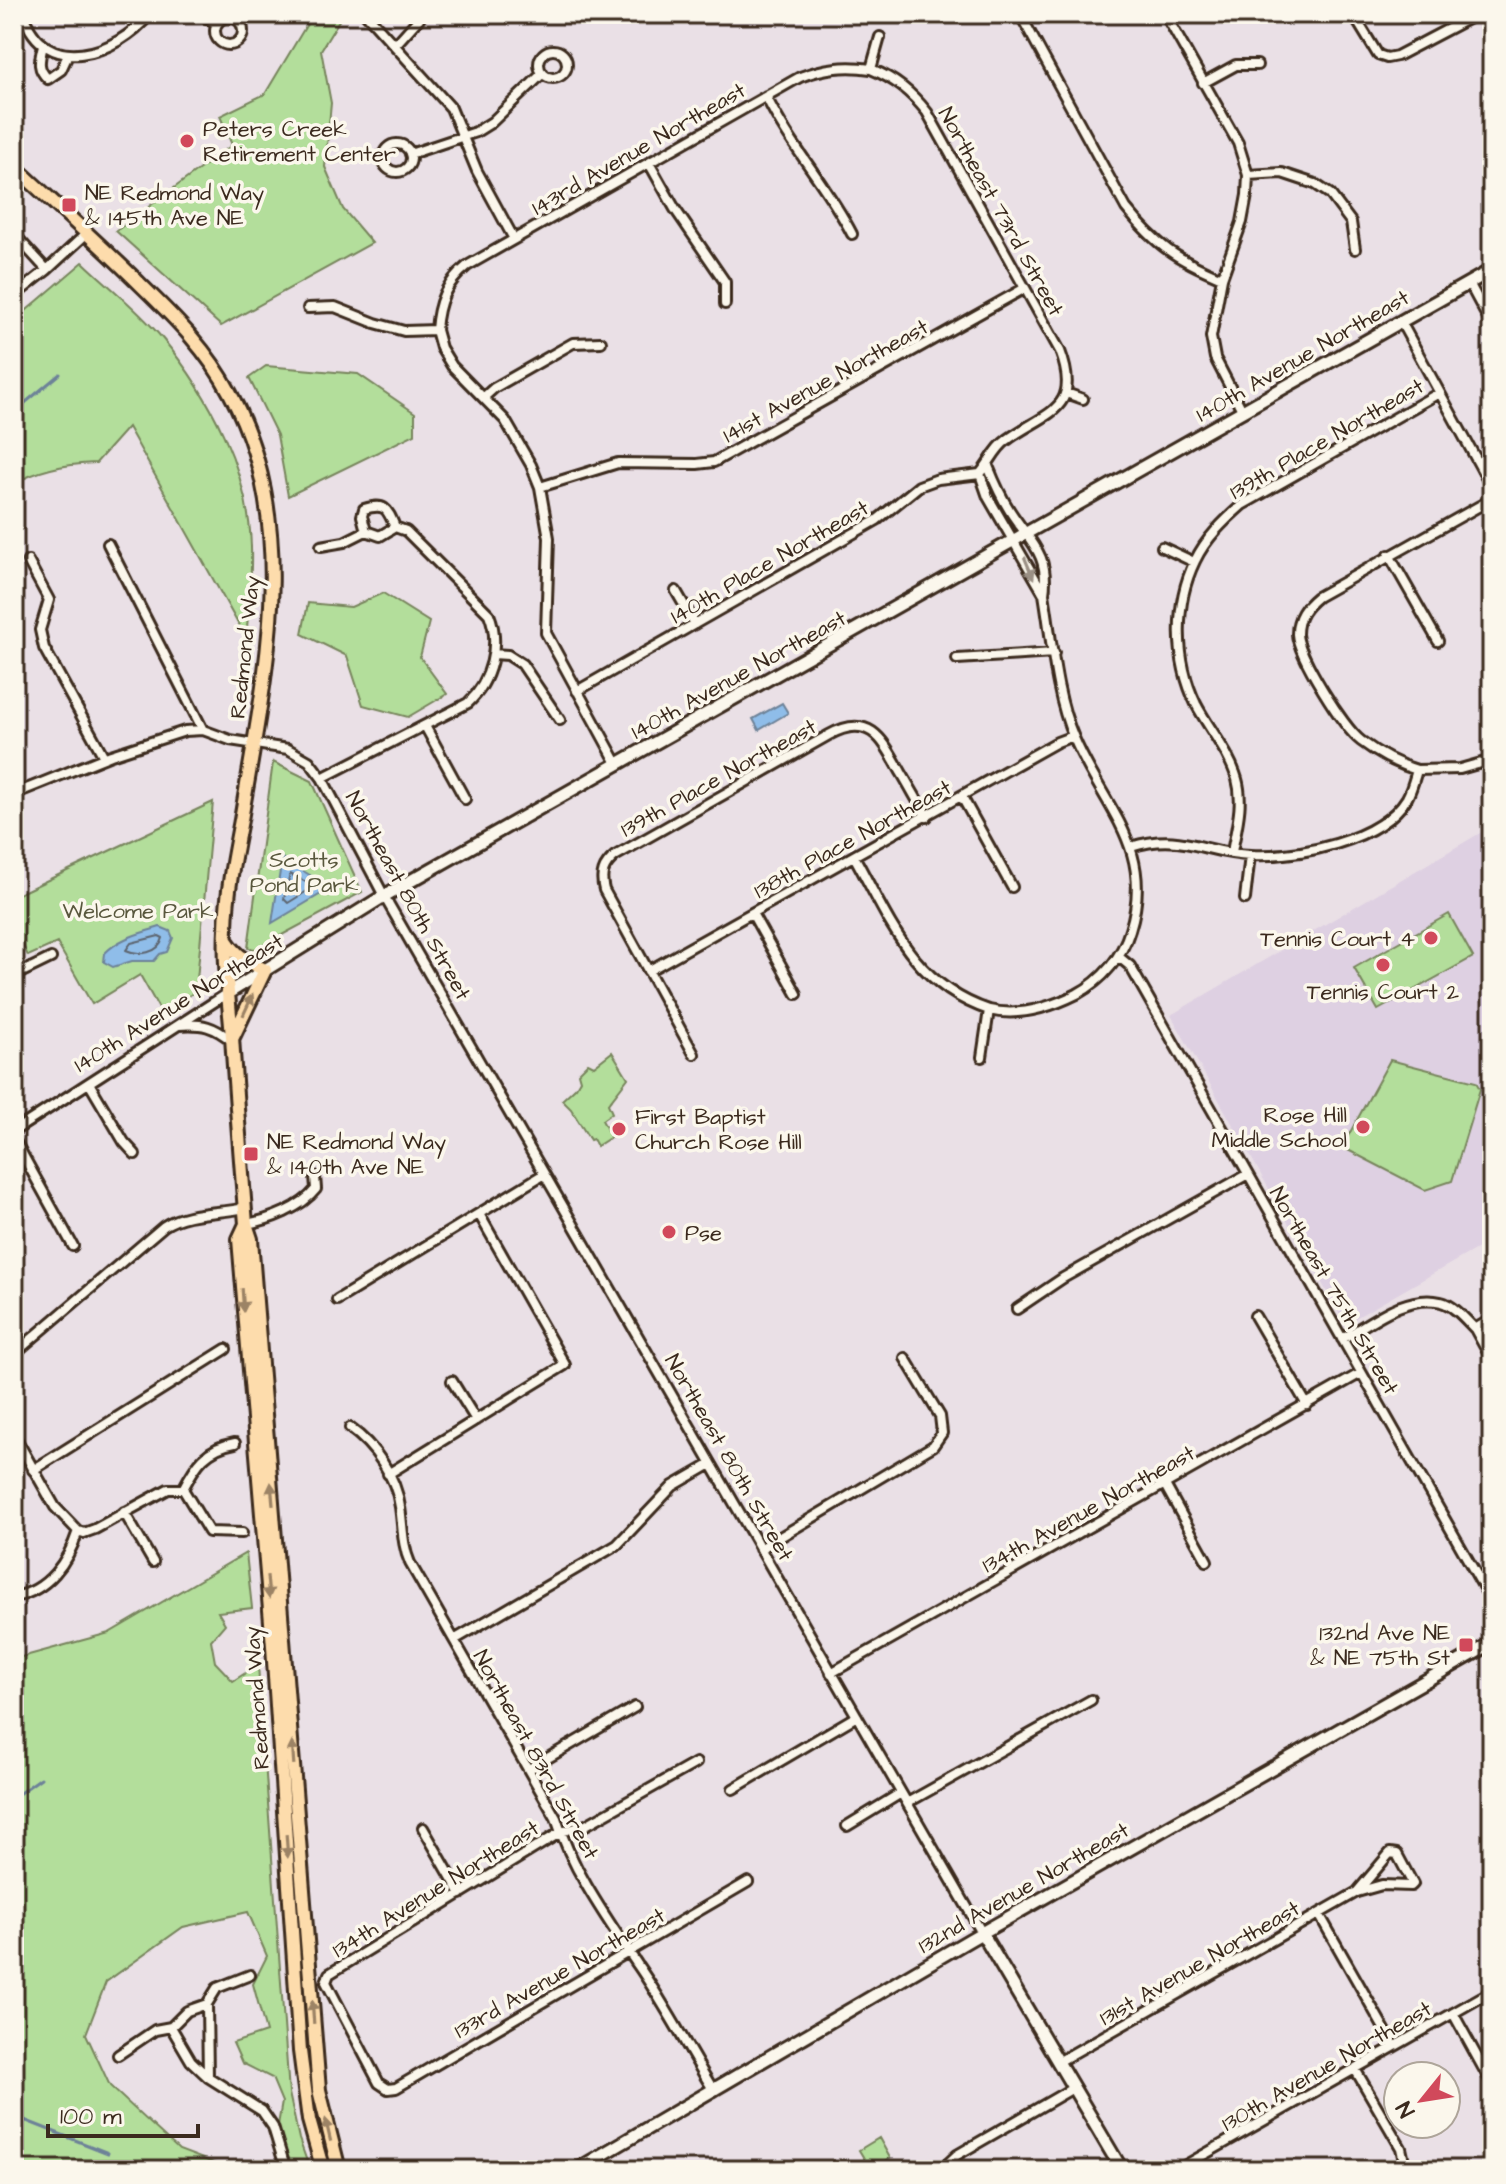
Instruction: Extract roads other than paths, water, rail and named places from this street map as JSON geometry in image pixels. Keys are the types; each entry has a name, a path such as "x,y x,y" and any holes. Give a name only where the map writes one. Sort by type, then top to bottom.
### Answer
{"main road":[{"name":"Redmond Way","path":"14,166 177,321 209,357 231,394 255,454 270,519 273,556 270,615 254,742 228,891 228,993 246,1224 251,1239 319,2090 339,2170"},
{"name":"140th Avenue Northeast","path":"228,993 384,896 1492,270"},
{"path":"226,940 246,962 265,970 232,1041"},
{"name":"Redmond Way","path":"246,1224 239,1239 245,1332 273,1646 300,2051 309,2120 323,2170"},
{"name":"132nd Avenue Northeast","path":"576,2170 982,1933 1492,1643"},
{"name":"Northeast 80th Street","path":"982,1933 1122,2170"}],"street":[{"path":"23,14 34,37 54,53 68,55 79,55 111,45 144,22 150,14"},
{"path":"201,14 217,24"},
{"path":"366,14 451,108 477,171 514,239"},
{"path":"395,45 423,14"},
{"path":"1020,14 1126,208 1146,233 1167,251 1222,278"},
{"path":"1165,14 1238,143 1248,175 1242,222 1222,278 1211,337 1219,368 1243,412"},
{"path":"1356,19 1378,55 1387,58 1397,56 1477,14"},
{"path":"871,69 880,37"},
{"path":"43,45 39,65 41,73 48,79 61,70 68,55"},
{"path":"1203,83 1236,65 1257,65"},
{"name":"143rd Avenue Northeast","path":"436,330 438,308 445,289 454,276 467,266 766,96 817,71 852,66 871,69"},
{"name":"Northeast 73rd Street","path":"871,69 891,77 912,94 927,112 1066,365 1066,393"},
{"path":"410,154 464,137 492,122 543,73"},
{"path":"766,96 786,134 852,234"},
{"path":"649,163 675,209 725,282 725,304"},
{"path":"1248,175 1282,173 1300,177 1322,189 1344,210 1351,222 1355,249"},
{"path":"14,234 47,270"},
{"path":"14,296 86,234"},
{"path":"1469,283 1492,326"},
{"name":"141st Avenue Northeast","path":"540,487 618,463 714,462 1025,288"},
{"path":"308,308 335,307 404,331 436,330 441,348 452,366 505,420 521,444 540,487 549,538 546,633 618,765"},
{"path":"1401,322 1492,488"},
{"path":"484,397 494,388 573,343 601,342"},
{"path":"1044,594 988,497 980,474 997,448 1046,417 1066,393 1083,399"},
{"name":"139th Place Northeast","path":"1232,852 1240,801 1237,780 1196,703 1186,679 1181,652 1183,599 1194,562 1223,521 1242,505 1439,393"},
{"path":"854,856 903,946 917,965 933,981 973,1005 1003,1013 1046,1007 1086,989 1119,957 1138,906 1137,874 1131,847 1073,736 1060,690 1044,594 1047,578 1043,563 1027,533 1011,514 988,466"},
{"name":"140th Place Northeast","path":"577,691 877,520 919,486 938,479 980,474"},
{"path":"1492,499 1317,597 1301,614 1297,638 1338,716 1359,739 1384,755 1417,770 1460,769 1492,760"},
{"path":"322,778 468,703 480,692 493,654 492,623 480,602 406,531 395,527 383,507 364,509 362,516 366,531"},
{"path":"321,546 344,542 366,531 380,536 395,527"},
{"path":"108,544 203,730"},
{"path":"1162,547 1194,562"},
{"path":"1389,555 1438,641"},
{"path":"28,561 49,600 40,630 44,648 104,757"},
{"path":"676,591 695,624"},
{"path":"957,659 1054,653"},
{"path":"493,654 508,655 522,664 560,720"},
{"path":"425,726 465,799"},
{"name":"139th Place Northeast","path":"648,971 604,890 602,873 606,863 841,728 861,727 878,734 927,817"},
{"path":"14,794 165,735 203,730 230,740 254,742"},
{"name":"138th Place Northeast","path":"648,971 753,915 1057,742 1073,736"},
{"name":"Northeast 80th Street","path":"254,742 288,749 309,761 322,778 384,896 982,1933"},
{"path":"1131,847 1153,840 1171,841 1250,855 1288,854 1329,846 1358,835 1397,811 1413,786 1417,770"},
{"path":"962,797 1012,887"},
{"path":"1245,899 1250,855"},
{"path":"753,915 797,994"},
{"name":"Northeast 75th Street","path":"1119,957 1130,966 1492,1602"},
{"path":"14,976 51,958"},
{"path":"648,971 694,1054"},
{"name":"140th Avenue Northeast","path":"14,1131 228,993"},
{"path":"982,1057 989,1010"},
{"path":"178,1025 208,1025 232,1041"},
{"path":"89,1083 124,1142 135,1154"},
{"path":"14,1139 73,1246"},
{"path":"337,1300 544,1174"},
{"path":"1017,1309 1063,1278 1248,1174"},
{"path":"246,1224 265,1221 310,1198 316,1189 315,1176"},
{"path":"14,1354 174,1219 245,1208"},
{"path":"388,1474 565,1365 479,1214"},
{"path":"1342,1339 1390,1311 1414,1302 1442,1302 1475,1329 1492,1360"},
{"path":"1255,1316 1307,1405"},
{"path":"1475,1329 1492,1319"},
{"path":"33,1470 226,1349"},
{"path":"760,1549 933,1446 942,1433 940,1416 905,1358"},
{"name":"134th Avenue Northeast","path":"831,1673 1361,1373"},
{"path":"452,1381 476,1420"},
{"name":"Northeast 83rd Street","path":"350,1428 367,1440 388,1474 400,1504 405,1550 556,1818 616,1934 714,2091"},
{"path":"14,1435 55,1507 78,1531 84,1533 168,1489 183,1489"},
{"path":"183,1489 202,1457 213,1448 235,1443"},
{"path":"454,1640 617,1545 673,1486 711,1464"},
{"path":"1165,1485 1207,1561"},
{"path":"183,1489 209,1532 242,1533"},
{"path":"124,1512 153,1562"},
{"path":"14,1597 50,1580 61,1566 78,1531"},
{"path":"907,1803 1091,1700"},
{"path":"529,1769 635,1707"},
{"path":"733,1789 857,1716"},
{"name":"134th Avenue Northeast","path":"388,2089 379,2083 326,1982 329,1974 561,1832 586,1825 696,1763"},
{"path":"847,1826 901,1793"},
{"path":"423,1828 461,1894"},
{"name":"131st Avenue Northeast","path":"1058,2062 1357,1892 1382,1885 1413,1884 1394,1852 1357,1892"},
{"name":"133rd Avenue Northeast","path":"388,2089 396,2088 748,1882"},
{"path":"1319,1914 1394,2046"},
{"path":"208,2077 207,2004 217,1988 250,1975"},
{"name":"130th Avenue Northeast","path":"1177,2170 1492,1991"},
{"path":"118,2055 155,2030 171,2027 187,2011 207,2004"},
{"path":"1453,2013 1492,2084"},
{"path":"171,2027 191,2061 208,2077 262,2111 273,2127 286,2170"},
{"path":"1355,2069 1401,2148 1406,2170"},
{"path":"941,2170 957,2155 1073,2088"}],"water":[{"path":"782,703 788,713 759,730 753,719"},
{"path":"282,858 331,888 272,923"},
{"path":"160,927 170,931 173,938 167,952 154,961 132,961 113,967 104,962 105,953 117,943"}],"waterway":[{"path":"14,412 60,374"},
{"path":"14,1797 41,1778"},
{"path":"14,2116 108,2153"}],"place":[{"name":"Peters Creek Retirement Center","path":"187,141"},
{"name":"NE Redmond Way & 145th Ave NE","path":"69,205"},
{"name":"Tennis Court 4","path":"1431,938"},
{"name":"Tennis Court 2","path":"1383,965"},
{"name":"Rose Hill Middle School","path":"1363,1127"},
{"name":"First Baptist Church Rose Hill","path":"619,1129"},
{"name":"NE Redmond Way & 140th Ave NE","path":"251,1154"},
{"name":"Pse","path":"669,1232"},
{"name":"132nd Ave NE & NE 75th St","path":"1466,1645"}],"park label":[{"name":"Scotts Pond Park","path":"304,872"},
{"name":"Welcome Park","path":"138,910"}]}
